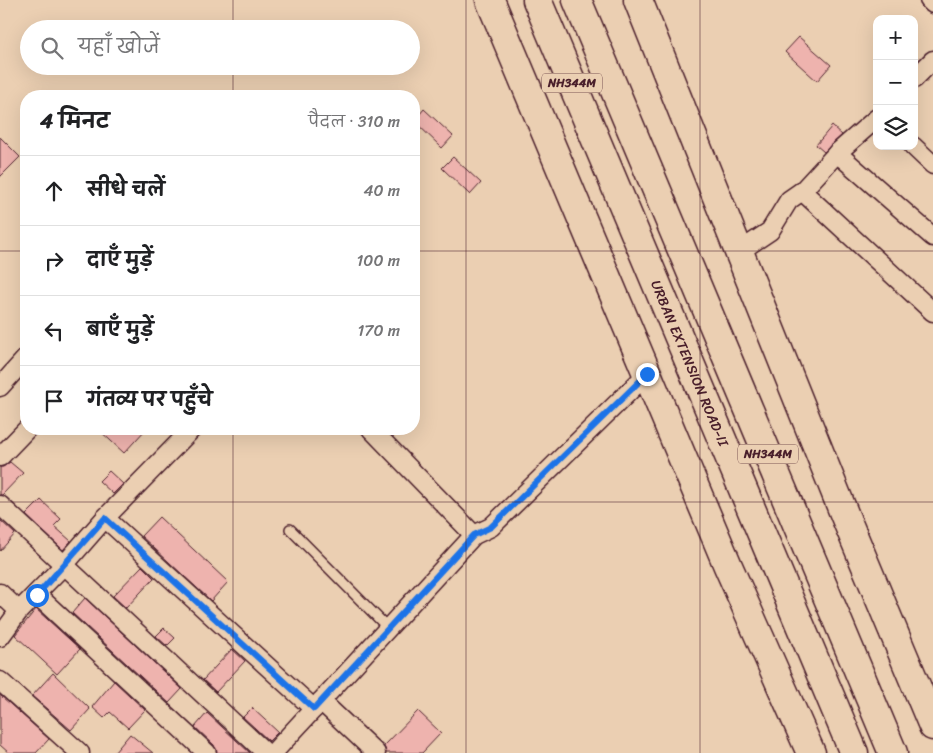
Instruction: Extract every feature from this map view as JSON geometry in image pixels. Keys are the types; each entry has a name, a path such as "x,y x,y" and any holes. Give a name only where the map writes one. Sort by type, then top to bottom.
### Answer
{"main road":[{"path":"490,0 728,566 811,753"},
{"name":"URBAN EXTENSION ROAD-II","path":"538,0 854,753"},
{"name":"NH344M","path":"577,0 893,753"},
{"path":"638,0 845,516 933,726"}],"street":[{"path":"929,0 933,4"},
{"path":"918,75 933,60"},
{"path":"740,251 770,231 789,200 802,190 837,153 873,122"},
{"path":"917,150 933,165"},
{"path":"837,153 933,236"},
{"path":"802,190 933,312"},
{"path":"0,387 20,365"},
{"path":"0,506 64,565 277,751 474,535 491,527 647,374"},
{"path":"0,458 21,435"},
{"path":"0,637 19,611 37,595 105,518 186,435"},
{"path":"377,435 474,535"},
{"path":"105,518 318,705 376,753"},
{"path":"0,594 19,611"},
{"path":"37,595 207,753"},
{"path":"0,681 80,753"}],"lane":[{"path":"290,529 388,628"}],"building":[{"path":"799,37 831,65 817,81 785,52"},
{"path":"424,109 453,136 442,148 420,127 420,114"},
{"path":"832,126 842,135 824,152 816,145"},
{"path":"0,137 20,157 0,177"},
{"path":"453,157 481,183 470,195 442,168"},
{"path":"104,435 140,435 124,453"},
{"path":"10,462 23,473 0,495 0,467"},
{"path":"109,471 123,484 113,494 99,481"},
{"path":"41,500 61,519 54,526 71,541 63,550 26,515"},
{"path":"159,517 228,582 211,601 141,536"},
{"path":"0,520 15,534 0,551"},
{"path":"142,566 154,578 126,608 113,596"},
{"path":"85,598 182,689 169,703 72,613"},
{"path":"36,609 80,649 57,674 15,635"},
{"path":"164,628 175,638 167,646 156,636"},
{"path":"232,649 245,661 216,692 203,680"},
{"path":"53,673 90,709 71,730 32,696"},
{"path":"114,681 145,710 128,728 110,712 104,718 92,707"},
{"path":"0,695 49,739 36,753 9,753 0,745"},
{"path":"252,708 278,732 269,741 243,717"},
{"path":"418,711 441,733 422,753 386,753 384,746"},
{"path":"207,713 250,753 217,753 214,745 195,727"},
{"path":"130,734 153,753 114,753"}],"route":[{"path":"37,595 105,518 314,709 474,535 491,527 647,374"}]}
